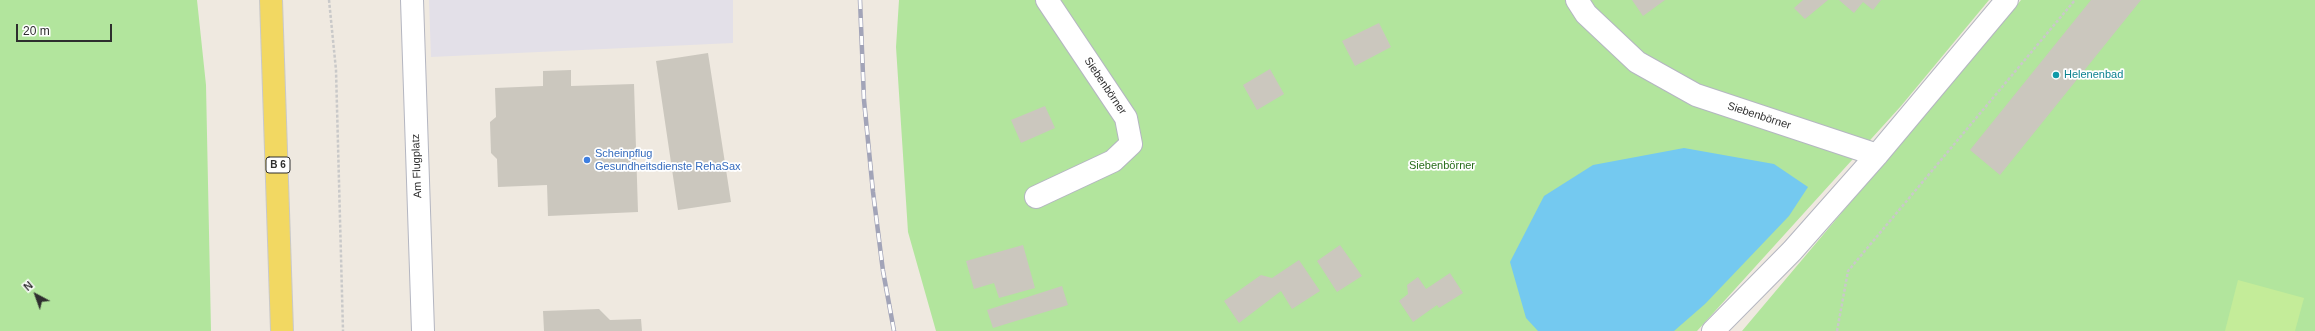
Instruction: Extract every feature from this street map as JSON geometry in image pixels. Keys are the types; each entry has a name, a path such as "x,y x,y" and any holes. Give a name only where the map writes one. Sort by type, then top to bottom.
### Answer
{"main road":[{"name":"B 6","path":"271,0 282,331"}],"street":[{"name":"Am Flugplatz","path":"412,0 423,331"},
{"name":"Siebenbörner","path":"1036,197 1113,161 1131,144 1126,118 1047,0"},
{"name":"Siebenbörner","path":"1577,0 1586,14 1637,62 1696,95 1877,155"},
{"path":"1713,331 1792,251 1877,155 2007,0"}],"path":[{"path":"329,0 336,70 343,331"},
{"path":"1837,331 1848,271 2075,0"}],"shaded area":[{"path":"429,0 733,0 733,43 431,57"}],"green space":[{"path":"0,0 197,0 206,85 211,331 0,331"},
{"name":"Siebenbörner","path":"899,0 1989,0 1901,106 1697,331 936,331 908,232 896,47"},
{"name":"Helenenbad","path":"2021,0 2315,0 2315,331 1742,331"},
{"path":"2238,280 2304,298 2295,331 2225,331"}],"water":[{"path":"1684,148 1774,164 1808,187 1789,216 1705,304 1674,331 1538,331 1526,318 1510,262 1544,196 1593,165"}],"building":[{"path":"1632,0 1665,0 1643,16"},
{"path":"1803,0 1828,0 1805,19 1794,8"},
{"path":"1839,0 1881,0 1873,10 1863,2 1854,13"},
{"name":"Helenenbad","path":"2091,0 2141,0 2000,175 1970,150"},
{"path":"1379,23 1391,47 1355,66 1342,41"},
{"path":"708,53 731,202 678,210 656,61"},
{"path":"1270,69 1284,94 1257,110 1243,85"},
{"path":"571,70 571,86 634,84 638,212 548,216 547,185 498,187 497,159 491,153 490,122 496,117 495,88 543,86 543,71"},
{"path":"1045,106 1055,128 1021,143 1011,120"},
{"path":"1023,245 1035,288 999,298 994,283 974,289 966,261"},
{"path":"1340,245 1362,276 1337,292 1317,261"},
{"path":"1299,260 1320,291 1292,309 1281,291 1239,323 1224,301 1261,275 1272,278"},
{"path":"1450,273 1463,293 1439,308 1437,305 1413,322 1399,301 1408,294 1407,285 1418,277 1426,289"},
{"path":"1062,286 1068,305 993,328 987,310"},
{"path":"599,309 610,320 641,319 642,331 544,331 543,311"}],"railway":[{"path":"860,0 864,100 873,192 883,271 894,331"}],"place":[{"name":"Helenenbad","path":"2056,75"},
{"name":"Scheinpflug Gesundheitsdienste RehaSax","path":"587,160"}]}
